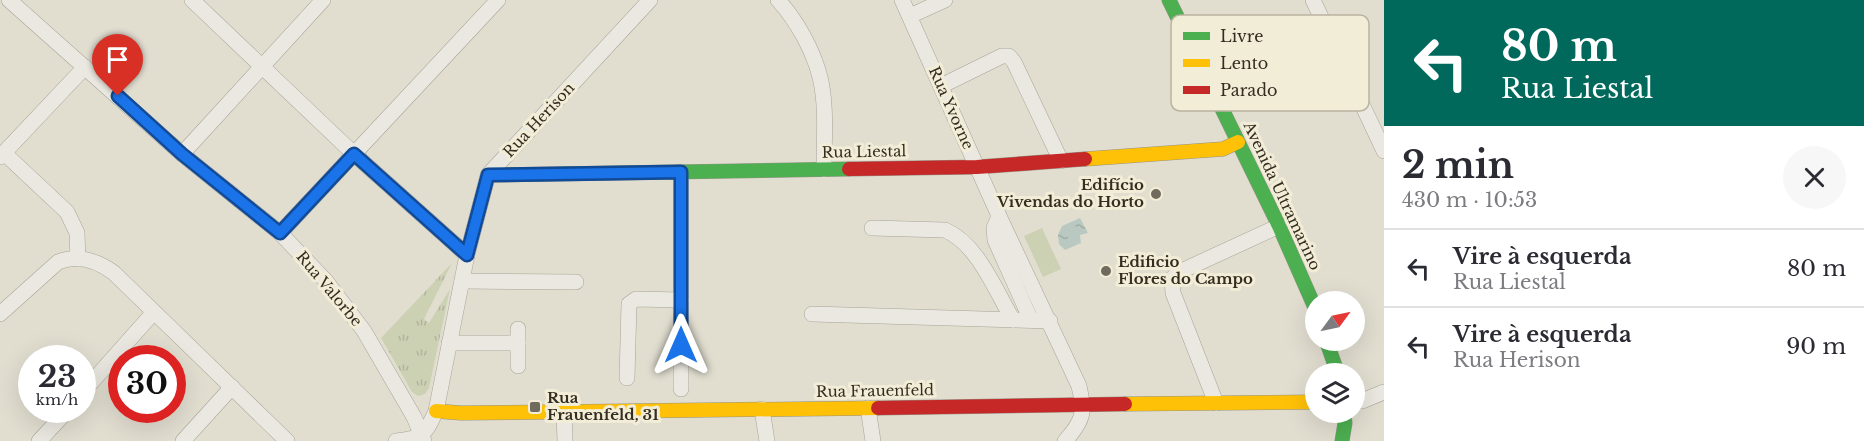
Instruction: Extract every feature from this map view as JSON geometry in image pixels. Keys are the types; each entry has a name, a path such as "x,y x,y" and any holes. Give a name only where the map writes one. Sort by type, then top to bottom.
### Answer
{"street":[{"name":"Rua Valorbe","path":"9,0 182,154 280,233 326,281 350,310 398,388 424,438"},
{"path":"192,0 354,154 467,255"},
{"path":"182,154 323,0"},
{"path":"280,233 498,0"},
{"name":"Rua Herison","path":"424,438 436,411 467,255 488,175 650,0"},
{"path":"778,0 796,25 820,77 824,127 824,169"},
{"name":"Rua Yvorne","path":"902,0 999,216 1050,321 1079,386 1084,406"},
{"path":"910,16 945,0"},
{"name":"Avenida Ultramarino","path":"1169,0 1176,15"},
{"path":"1312,0 1319,15"},
{"path":"941,86 1002,56 1009,56 1014,62 1061,161"},
{"path":"78,259 77,233 67,212 2,155 85,67"},
{"name":"Avenida Ultramarino","path":"1223,111 1308,291"},
{"path":"1365,111 1384,151"},
{"name":"Rua Liestal","path":"488,175 977,167 1223,149 1238,142"},
{"path":"681,172 681,389"},
{"name":"Rua Yvorne","path":"999,216 994,228 995,240 1031,320"},
{"path":"1216,403 1171,283 1177,273 1279,226"},
{"path":"872,228 945,230 964,240 976,256 1013,320"},
{"path":"0,314 58,262 78,259 103,265 114,273 287,441"},
{"path":"462,281 576,282"},
{"path":"627,378 628,304 636,299 681,300"},
{"path":"96,377 154,312"},
{"path":"812,314 1050,321"},
{"path":"449,343 518,336 518,366"},
{"path":"183,441 232,387"},
{"path":"1365,400 1384,392"},
{"name":"Rua Frauenfeld","path":"436,411 461,413 564,412 1305,402"},
{"path":"1065,441 1078,423 1084,406"},
{"path":"868,408 873,441"},
{"path":"762,409 767,441"},
{"path":"564,412 565,441"},
{"path":"39,441 56,423"},
{"path":"1342,441 1345,423"},
{"path":"396,441 424,438"}],"green space":[{"path":"1042,228 1061,269 1043,277 1024,236"},
{"path":"452,263 424,319 429,323 450,289 429,388 425,394 418,396 412,392 381,338"}],"water":[{"path":"1080,218 1088,233 1080,235 1081,243 1065,250 1059,244 1058,235 1062,226"}],"traffic: fast":[{"path":"1169,0 1176,15"},
{"path":"1223,111 1308,291"},
{"path":"488,175 849,169"},
{"path":"1330,351 1334,363"},
{"path":"1342,441 1345,423"}],"traffic: slow":[{"path":"1085,159 1223,149 1238,142"},
{"path":"1125,404 1305,402"},
{"path":"436,411 461,413 878,408"}],"traffic: jam":[{"path":"849,169 977,167 1085,159"},
{"path":"878,408 1125,404"}],"place":[{"name":"Edifício Vivendas do Horto","path":"1156,194"},
{"name":"Edificio Flores do Campo","path":"1106,271"},
{"name":"Rua Frauenfeld, 31","path":"535,407"}],"route":[{"path":"118,96 182,154 280,233 354,154 467,255 488,175 681,172 681,345"}]}
